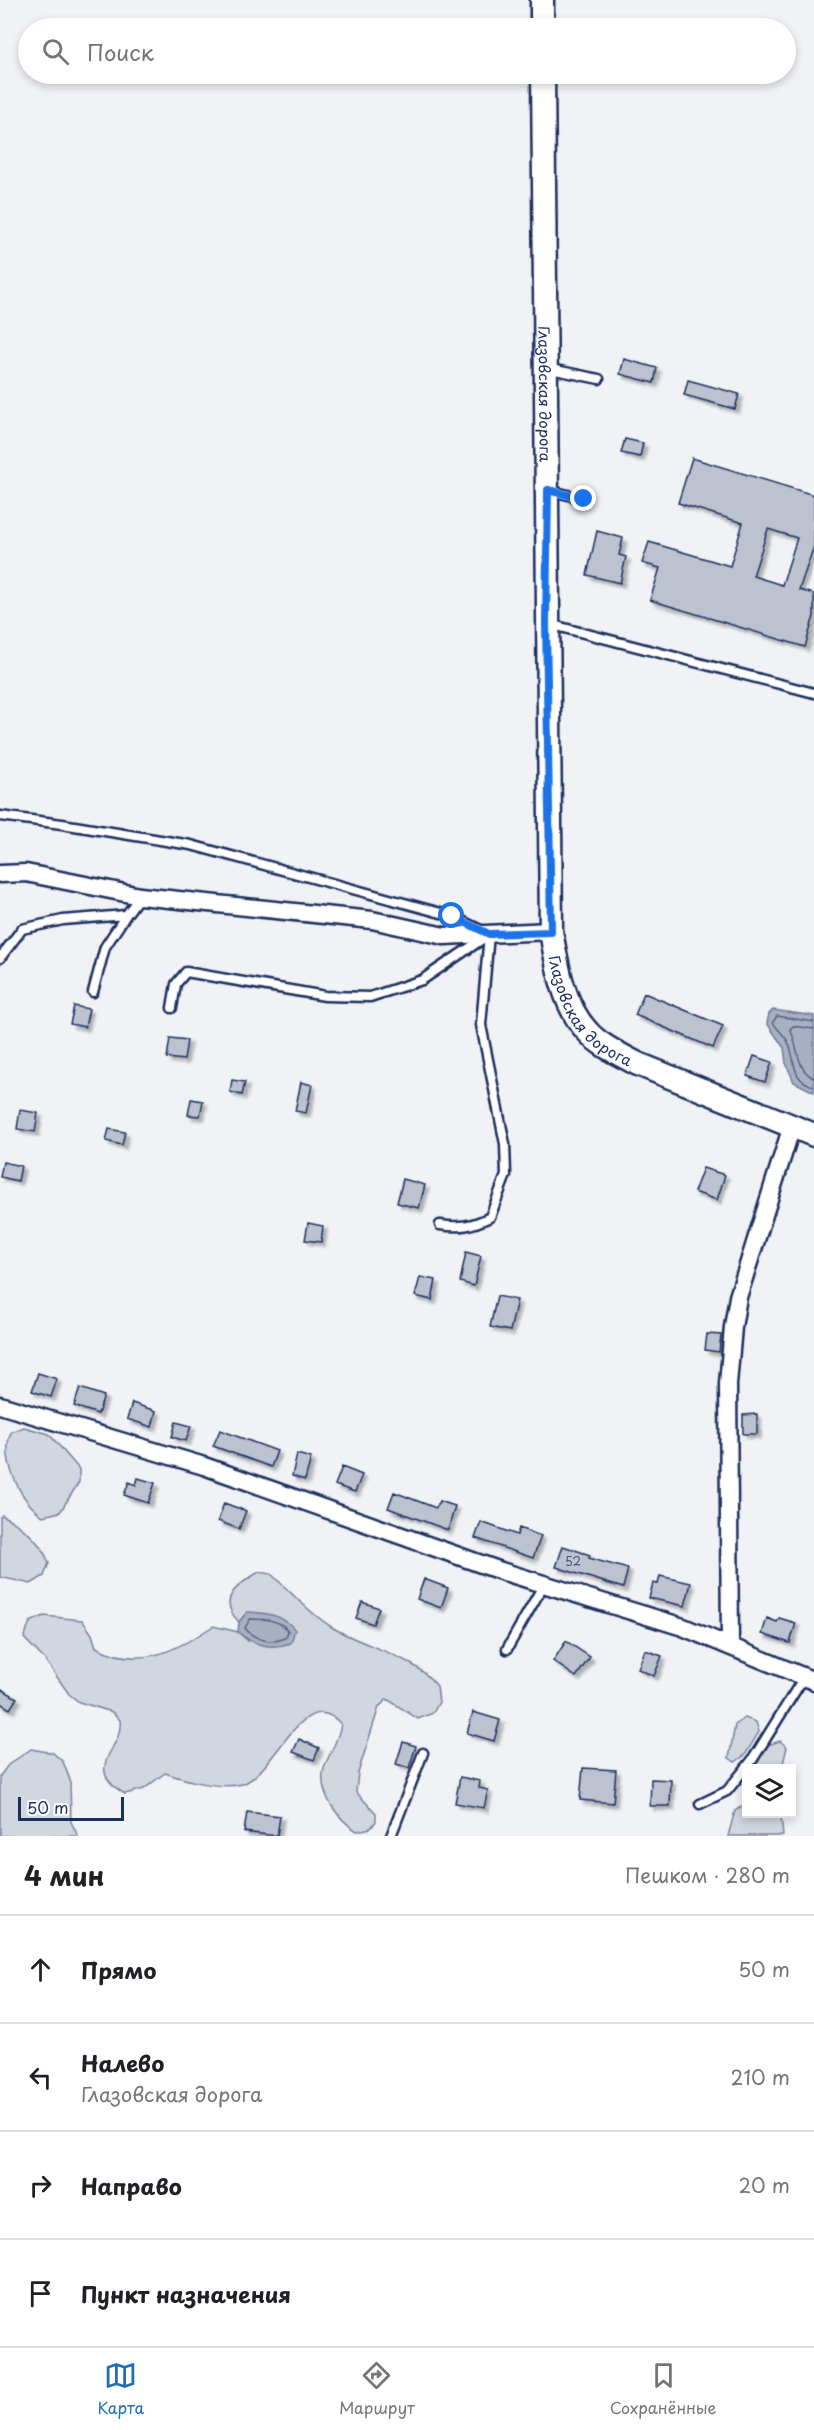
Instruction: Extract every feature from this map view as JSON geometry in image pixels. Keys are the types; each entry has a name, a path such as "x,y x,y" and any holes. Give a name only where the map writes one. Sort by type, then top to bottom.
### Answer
{"street":[{"path":"542,0 542,18"},
{"name":"Глазовская дорога","path":"543,84 548,490 546,623 551,932 558,970 567,998 587,1031 610,1049 638,1064 814,1135"},
{"path":"0,874 26,873 140,896 372,920 444,936 551,932"},
{"path":"730,1645 728,1383 733,1327 738,1297 792,1126"},
{"path":"0,1405 204,1466 544,1584 683,1627 809,1679"}],"lane":[{"path":"545,368 599,379"},
{"path":"548,490 584,499"},
{"path":"546,623 814,693"},
{"path":"0,816 192,845 452,916 489,934"},
{"path":"93,992 105,947 140,896"},
{"path":"0,958 22,930 63,920 126,915"},
{"path":"172,1008 176,984 186,972 325,996 370,997 422,980 489,934"},
{"path":"440,1225 459,1228 473,1226 490,1217 506,1175 505,1144 481,1025 489,934"},
{"path":"507,1648 544,1584"},
{"path":"700,1804 728,1791 809,1679"},
{"path":"391,1836 423,1753"}],"shaded area":[{"path":"24,1427 49,1434 79,1469 79,1482 60,1512 43,1516 27,1500 14,1478 10,1466 8,1443 11,1432"},
{"path":"2,1515 30,1535 41,1547 49,1563 44,1576 31,1584 0,1577 0,1517"},
{"path":"259,1572 271,1574 330,1626 343,1634 401,1658 426,1675 437,1686 439,1702 433,1713 418,1719 387,1699 379,1707 358,1773 356,1792 376,1813 376,1821 371,1828 357,1831 344,1821 328,1799 323,1773 341,1724 327,1714 314,1714 302,1722 254,1777 242,1784 214,1785 165,1773 144,1789 125,1794 112,1784 106,1775 105,1767 120,1731 120,1720 112,1712 79,1702 69,1694 45,1660 24,1638 30,1622 44,1616 82,1620 92,1634 96,1647 127,1657 142,1657 171,1650 213,1626 238,1632 248,1641 247,1612 239,1622 232,1614 229,1600 237,1587"},
{"path":"745,1718 756,1722 759,1732 745,1755 735,1762 729,1758 735,1725"},
{"path":"780,1741 787,1747 783,1764 756,1764 768,1745"},
{"path":"31,1749 53,1753 63,1762 70,1780 71,1822 78,1836 0,1836 0,1776 8,1765"},
{"path":"742,1806 742,1818 781,1818 783,1836 728,1836 735,1811"}],"water":[{"path":"773,1010 814,1016 814,1092 794,1082 786,1063 784,1048 767,1023 769,1014"},
{"path":"247,1612 267,1614 285,1621 295,1630 291,1643 270,1646 250,1641 244,1637 238,1632 239,1622"}],"building":[{"path":"624,359 657,368 654,383 620,374"},
{"path":"688,380 739,394 735,409 684,395"},
{"path":"625,439 643,443 640,457 621,453"},
{"path":"692,458 814,495 814,546 799,590 814,594 814,616 805,647 650,600 660,568 642,563 649,542 730,566 743,523 678,503","holes":["768,529 797,538 782,585 753,576"]},
{"path":"597,531 623,538 619,555 626,557 620,583 587,575"},
{"path":"644,993 723,1026 713,1048 635,1015"},
{"path":"74,1006 89,1009 85,1027 70,1024"},
{"path":"170,1038 187,1040 184,1060 167,1058"},
{"path":"754,1056 772,1062 765,1082 747,1076"},
{"path":"232,1080 245,1082 242,1095 230,1092"},
{"path":"301,1082 312,1085 306,1113 295,1111"},
{"path":"191,1099 203,1101 200,1116 188,1115"},
{"path":"20,1110 38,1113 35,1132 17,1129"},
{"path":"109,1129 125,1132 122,1145 106,1141"},
{"path":"3,1162 21,1166 18,1181 0,1177"},
{"path":"703,1168 725,1175 717,1200 694,1192"},
{"path":"403,1179 425,1185 419,1208 397,1203"},
{"path":"308,1223 323,1226 321,1242 305,1240"},
{"path":"466,1252 481,1256 474,1286 460,1282"},
{"path":"420,1277 436,1280 432,1300 415,1296"},
{"path":"497,1296 517,1300 510,1331 490,1327"},
{"path":"707,1334 721,1335 719,1352 705,1350"},
{"path":"38,1373 57,1379 51,1397 32,1391"},
{"path":"80,1388 104,1396 98,1414 74,1406"},
{"path":"132,1403 156,1411 152,1427 127,1419"},
{"path":"757,1414 757,1434 743,1434 743,1415"},
{"path":"176,1422 191,1426 186,1441 172,1437"},
{"path":"220,1430 277,1451 271,1467 213,1446"},
{"path":"297,1454 311,1458 305,1480 292,1476"},
{"path":"342,1467 362,1475 355,1492 335,1485"},
{"path":"138,1478 155,1483 148,1503 124,1495 129,1482 136,1485"},
{"path":"394,1492 436,1508 439,1501 455,1506 448,1530 388,1508"},
{"path":"224,1503 246,1511 239,1529 218,1521"},
{"path":"481,1522 517,1535 519,1528 541,1536 533,1558 475,1538"},
{"path":"563,1546 590,1555 589,1558 628,1569 623,1588 556,1567"},
{"path":"660,1576 691,1583 685,1606 649,1598 653,1583 658,1584"},
{"path":"424,1579 448,1588 441,1608 417,1599"},
{"path":"362,1602 379,1608 373,1624 356,1618"},
{"path":"767,1618 777,1622 779,1618 796,1623 790,1643 762,1634"},
{"path":"566,1641 590,1657 576,1677 553,1661"},
{"path":"645,1650 662,1656 654,1676 638,1669"},
{"path":"0,1688 17,1698 10,1709 0,1703"},
{"path":"473,1712 500,1720 494,1741 467,1733"},
{"path":"299,1739 319,1748 314,1760 293,1752"},
{"path":"403,1742 416,1746 409,1768 396,1764"},
{"path":"583,1768 616,1770 613,1803 580,1800"},
{"path":"460,1777 480,1781 479,1788 488,1790 484,1808 455,1803"},
{"path":"651,1779 671,1780 670,1806 650,1806"},
{"path":"247,1812 280,1816 277,1836 244,1832"}],"route":[{"path":"452,916 489,934 551,932 546,623 548,490 584,499"}]}
